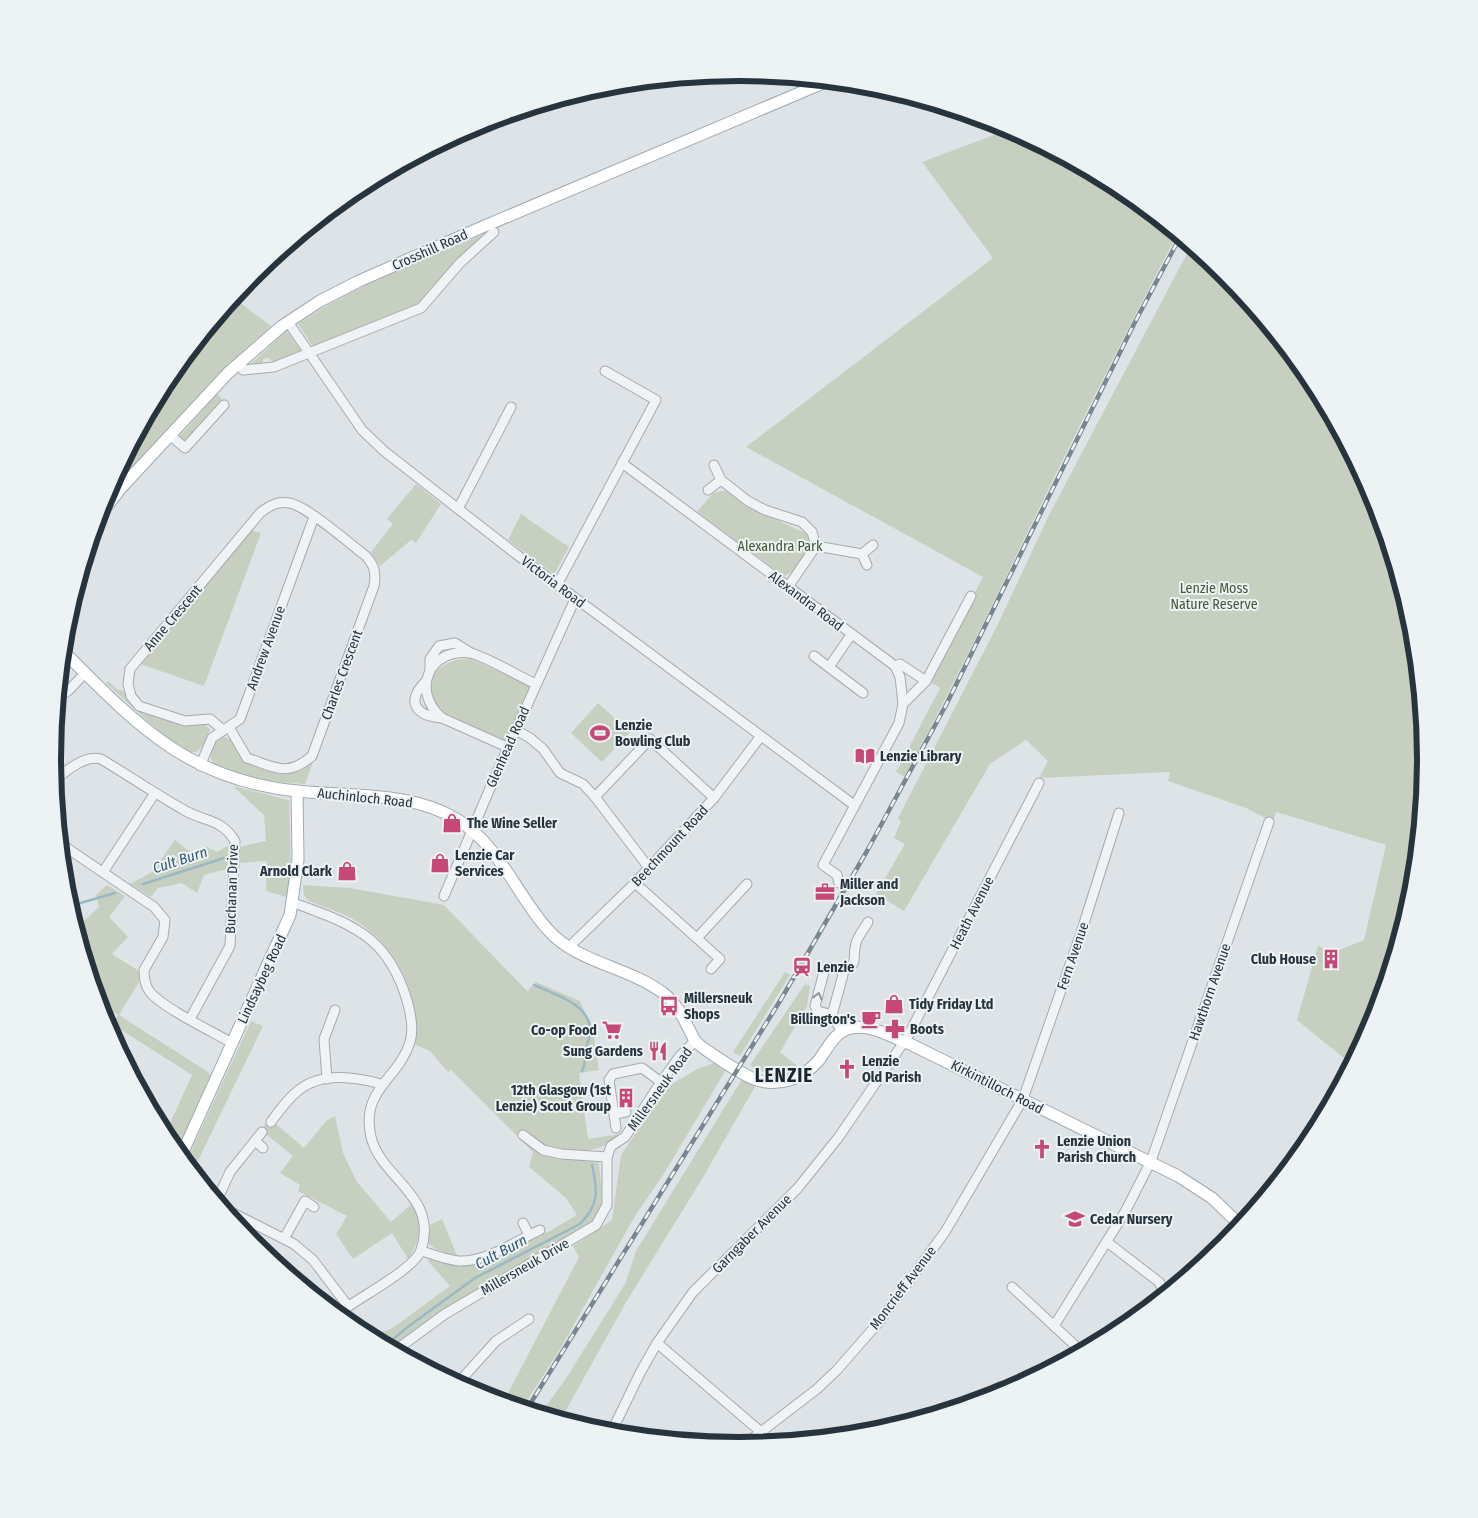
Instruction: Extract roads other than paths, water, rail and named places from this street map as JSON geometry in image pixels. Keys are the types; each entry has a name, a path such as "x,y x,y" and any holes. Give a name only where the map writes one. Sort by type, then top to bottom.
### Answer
{"main road":[{"name":"Crosshill Road","path":"114,498 228,373 288,322 320,301 359,281 569,189 816,86"},
{"name":"Auchinloch Road","path":"69,657 165,745 200,766 238,781 297,791 406,800 440,811 472,830 490,846 537,917 552,935 569,947 636,977 663,993 679,1009 694,1042"},
{"name":"Lindsaybeg Road","path":"184,1149 286,926 293,903 298,860 297,791"},
{"name":"Kirkintilloch Road","path":"842,1032 851,1028 870,1028 904,1042 1023,1099 1151,1161 1212,1198 1235,1220"},
{"path":"694,1042 752,1078 779,1083 803,1074 818,1061 830,1042 842,1032"}],"street":[{"name":"Crosshill Road","path":"243,370 274,367 421,308 460,264 494,232"},
{"name":"Victoria Road","path":"288,322 362,430 384,451 575,599 854,805"},
{"path":"557,584 656,400 604,371"},
{"path":"170,435 185,448 224,405"},
{"path":"458,509 511,407"},
{"name":"Alexandra Road","path":"622,463 851,635 895,666 900,664 926,681"},
{"path":"714,466 721,480 765,510 802,522 812,532 816,546"},
{"path":"708,490 721,480"},
{"name":"Anne Crescent","path":"226,729 210,720 185,721 140,706 131,696 128,684 130,669 260,513 273,504 289,503 302,508 314,517"},
{"name":"Andrew Avenue","path":"200,766 212,738 240,719 314,517"},
{"name":"Charles Crescent","path":"226,729 247,758 282,770 299,768 312,756 374,586 376,575 373,563 366,556 314,517"},
{"path":"816,546 862,554 873,545"},
{"path":"788,587 816,546"},
{"path":"862,554 868,565"},
{"path":"903,704 926,681 971,596"},
{"name":"Glenhead Road","path":"444,896 507,747 575,599"},
{"path":"829,667 851,635"},
{"path":"507,747 442,718 430,717 420,712 415,704 417,690 425,682 430,670 430,660 439,646 455,643 471,653 536,684"},
{"path":"430,670 442,659 457,654 471,653"},
{"path":"814,656 863,693"},
{"path":"838,883 836,875 823,865 900,723 903,704 902,687 895,666"},
{"path":"65,693 85,673"},
{"path":"425,682 428,700 442,718"},
{"path":"516,730 544,749 560,773 583,784 649,868"},
{"name":"Beechmount Road","path":"569,947 635,883 714,798 762,736"},
{"path":"595,797 650,738 714,798"},
{"name":"Buchanan Drive","path":"62,776 86,760 94,757 101,759 187,812 215,821 229,831 235,841 230,946 190,1020"},
{"name":"Heath Avenue","path":"904,1042 1039,783"},
{"path":"103,872 156,793"},
{"name":"Fern Avenue","path":"1023,1099 1081,932 1119,813"},
{"name":"Hawthorn Avenue","path":"1054,1326 1125,1212 1151,1161 1269,822"},
{"path":"67,848 154,907 165,920 163,937 144,970 145,984 154,996 190,1020 232,1043"},
{"path":"635,883 720,959 711,968"},
{"path":"697,938 747,884"},
{"path":"293,903 345,922 364,933 385,954 396,971 408,1003 411,1036 399,1063 381,1084 370,1115 372,1138 384,1162 416,1200 423,1222 421,1251 405,1270 343,1310"},
{"path":"842,972 852,968 856,960 857,942 868,922"},
{"path":"832,1015 818,1011 816,1006 817,998 827,968 838,969 842,972"},
{"path":"842,972 832,1015 842,1032"},
{"path":"327,1079 324,1038 334,1010"},
{"name":"Millersneuk Road","path":"606,1157 611,1146 625,1137 680,1056 694,1042"},
{"name":"Garngaber Avenue","path":"615,1425 657,1342 693,1292 797,1189 838,1138 904,1042"},
{"path":"616,1128 609,1080 613,1074 642,1068 662,1082"},
{"path":"271,1122 281,1116 299,1090 308,1084 327,1079 360,1079 381,1084"},
{"name":"Moncrieff Avenue","path":"755,1436 817,1389 879,1322 945,1232 1023,1099"},
{"path":"614,1114 626,1112"},
{"path":"220,1195 230,1172 262,1132"},
{"path":"522,1135 543,1150 561,1154 606,1157"},
{"path":"255,1141 264,1148"},
{"name":"Millersneuk Drive","path":"401,1346 445,1314 596,1225 607,1205 606,1157"},
{"path":"285,1237 305,1201 314,1207"},
{"path":"238,1215 285,1237 308,1256 348,1306"},
{"path":"523,1224 530,1235"},
{"path":"421,1251 457,1261 469,1260 498,1250 540,1230"},
{"path":"1107,1242 1159,1282 1162,1288"},
{"path":"1012,1287 1076,1347"},
{"path":"463,1378 496,1341 529,1319"},
{"path":"657,1342 761,1432"}],"waterway":[{"name":"Cult Burn","path":"143,884 224,858"},
{"name":"Cult Burn","path":"77,904 115,893"},
{"name":"Cult Burn","path":"534,985 571,1002 585,1015 589,1023 590,1037 582,1071"},
{"name":"Cult Burn","path":"391,1341 475,1278 580,1224 594,1204 596,1190 592,1165"}],"railway":[{"path":"530,1404 780,1001 867,851 946,705 1134,324 1177,242"}],"place":[{"name":"Lenzie Bowling Club","path":"600,733"},
{"name":"Lenzie Library","path":"865,756"},
{"name":"The Wine Seller","path":"452,823"},
{"name":"Lenzie Car Services","path":"440,863"},
{"name":"Arnold Clark","path":"347,871"},
{"name":"Miller and Jackson","path":"825,892"},
{"name":"Club House","path":"1331,959"},
{"name":"Lenzie","path":"802,967"},
{"name":"Tidy Friday Ltd","path":"894,1004"},
{"name":"Millersneuk Shops","path":"669,1006"},
{"name":"Billington's","path":"871,1019"},
{"name":"Boots","path":"895,1029"},
{"name":"Co-op Food","path":"612,1030"},
{"name":"Sung Gardens","path":"658,1051"},
{"name":"Lenzie Old Parish","path":"847,1069"},
{"name":"12th Glasgow (1st Lenzie) Scout Group","path":"626,1098"},
{"name":"Lenzie Union Parish Church","path":"1042,1149"},
{"name":"Cedar Nursery","path":"1075,1219"}],"district":[{"name":"LENZIE","path":"784,1075"}],"park label":[{"name":"Alexandra Park","path":"780,546"},
{"name":"Lenzie Moss Nature Reserve","path":"1214,596"}]}
